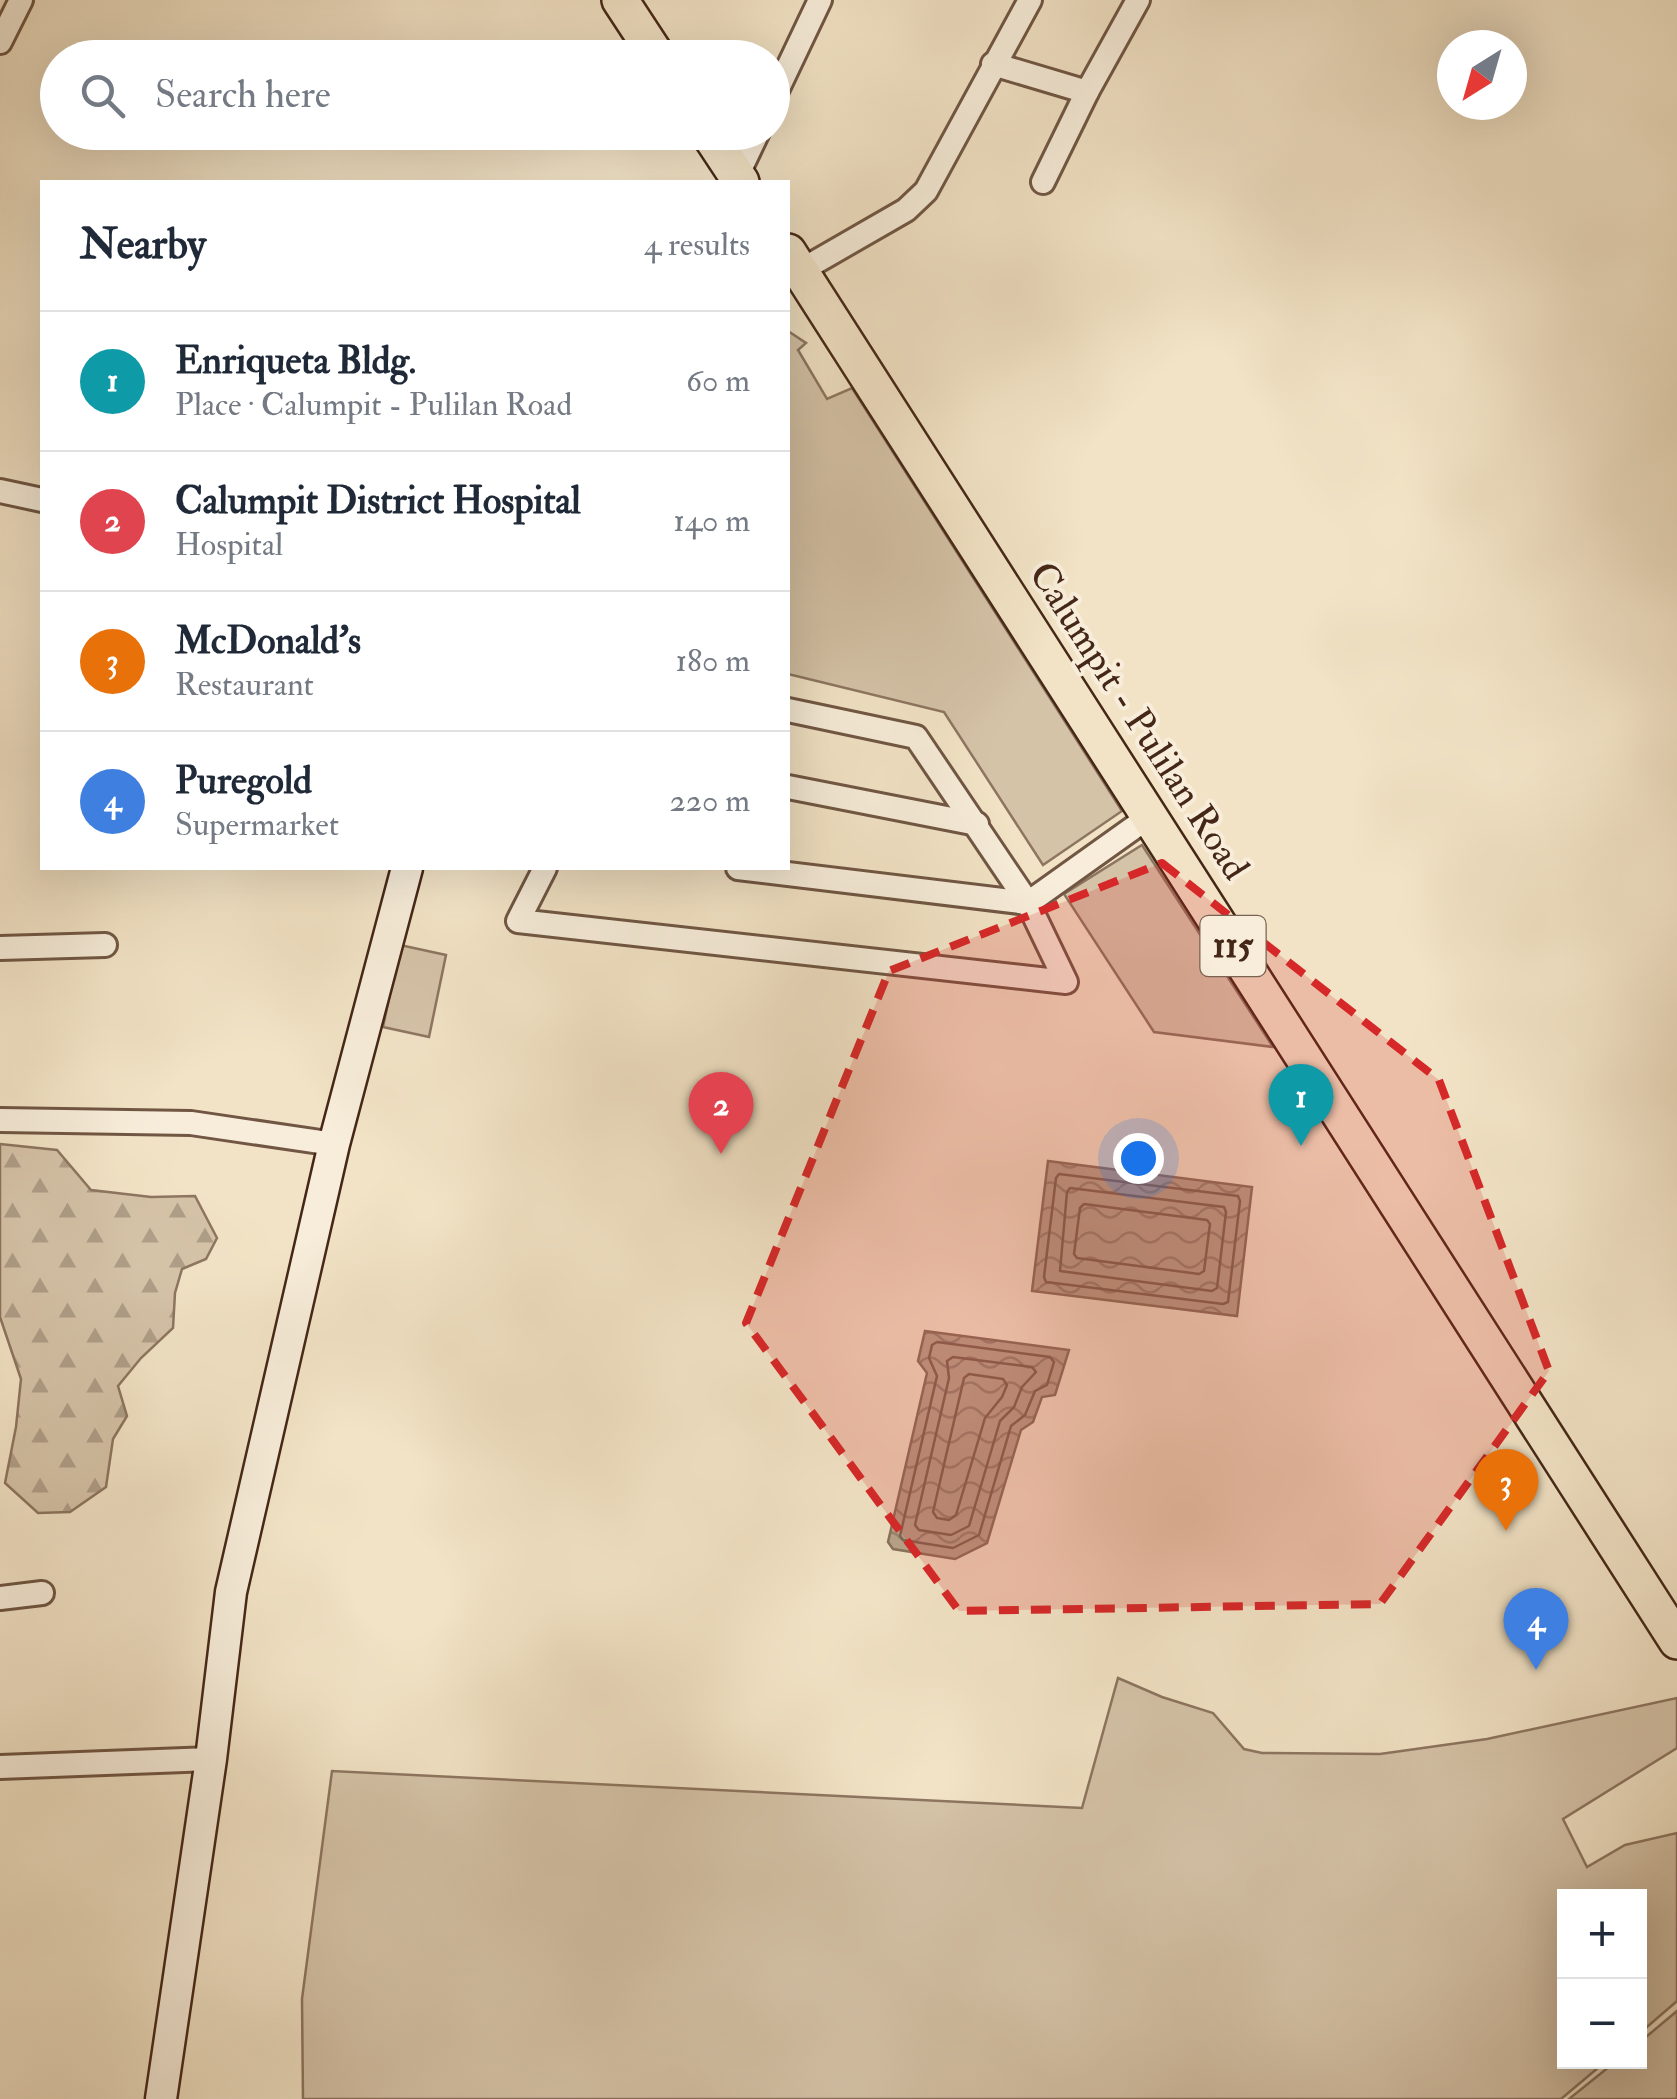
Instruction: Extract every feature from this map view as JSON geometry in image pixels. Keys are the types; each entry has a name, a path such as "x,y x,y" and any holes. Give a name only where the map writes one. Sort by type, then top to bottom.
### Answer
{"main road":[{"path":"620,0 646,40"},
{"path":"719,150 738,180"},
{"name":"Calumpit - Pulilan Road","path":"794,262 1677,1641"}],"street":[{"path":"0,42 21,0"},
{"path":"790,63 820,0"},
{"path":"794,262 906,210 926,191 1030,0"},
{"path":"1043,182 1086,92 1138,0"},
{"path":"994,64 1086,92"},
{"path":"738,180 750,150"},
{"path":"0,491 40,500"},
{"path":"544,870 518,921 1066,982 1028,902 916,737 790,710"},
{"path":"790,787 977,824"},
{"path":"755,870 1028,902 1150,816"},
{"path":"161,2099 232,1592 334,1144 406,870"},
{"path":"0,948 105,945"},
{"path":"0,1120 192,1123 334,1144"},
{"path":"0,1598 42,1593"},
{"path":"0,1767 211,1759"}],"highlighted area":[{"path":"1162,863 1439,1080 1549,1371 1380,1604 959,1611 746,1323 889,971"}],"green space":[{"path":"790,332 806,343 798,350 827,399 852,388 1122,811 1043,865 944,712 790,674"},
{"path":"1142,845 1273,1047 1154,1032 1064,894"},
{"path":"400,945 446,955 429,1037 383,1027"},
{"path":"0,1144 57,1150 91,1190 151,1197 195,1196 217,1238 206,1259 182,1269 175,1293 173,1328 118,1386 127,1416 113,1439 106,1487 70,1512 38,1513 5,1483 21,1379 0,1317"},
{"path":"1118,1678 1213,1713 1244,1749 1262,1753 1380,1754 1487,1739 1677,1698 1677,1748 1563,1819 1587,1867 1625,1845 1677,1833 1677,2001 1647,2027 1647,1889 1557,1889 1557,2069 1597,2069 1561,2099 303,2099 302,1999 332,1771 1082,1808"},
{"path":"1677,2011 1677,2099 1569,2099 1606,2069 1647,2069 1647,2036"}],"water":[{"path":"1048,1161 1252,1187 1237,1316 1032,1291"},
{"path":"925,1331 1069,1350 1055,1395 1042,1397 1033,1422 1021,1430 987,1543 955,1559 893,1549 888,1542 927,1373 918,1361"}],"place":[{"name":"Enriqueta Bldg.","path":"1301,1146"},
{"name":"Calumpit District Hospital","path":"721,1154"},
{"name":"McDonald's","path":"1506,1531"},
{"name":"Puregold","path":"1536,1670"}]}
